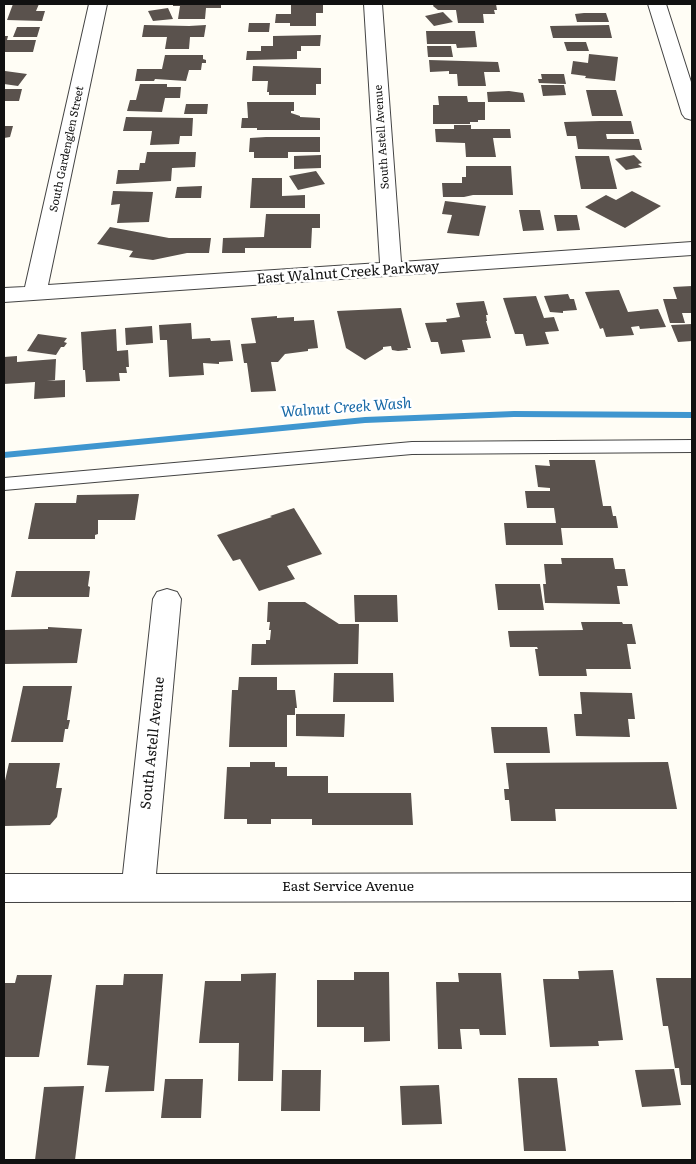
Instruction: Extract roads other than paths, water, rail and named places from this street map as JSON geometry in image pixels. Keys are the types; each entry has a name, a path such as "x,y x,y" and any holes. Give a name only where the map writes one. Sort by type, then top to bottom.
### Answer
{"street":[{"name":"South Gardenglen Street","path":"35,294 98,4"},
{"name":"South Astell Avenue","path":"373,4 391,270"},
{"path":"657,4 692,114"},
{"name":"East Walnut Creek Parkway","path":"4,295 692,249"},
{"name":"South Astell Avenue","path":"138,887 167,599"},
{"name":"East Service Avenue","path":"4,888 692,887"}],"lane":[{"path":"4,484 412,448 692,446"}],"waterway":[{"name":"Walnut Creek Wash","path":"4,455 365,420 514,414 692,415"}]}
